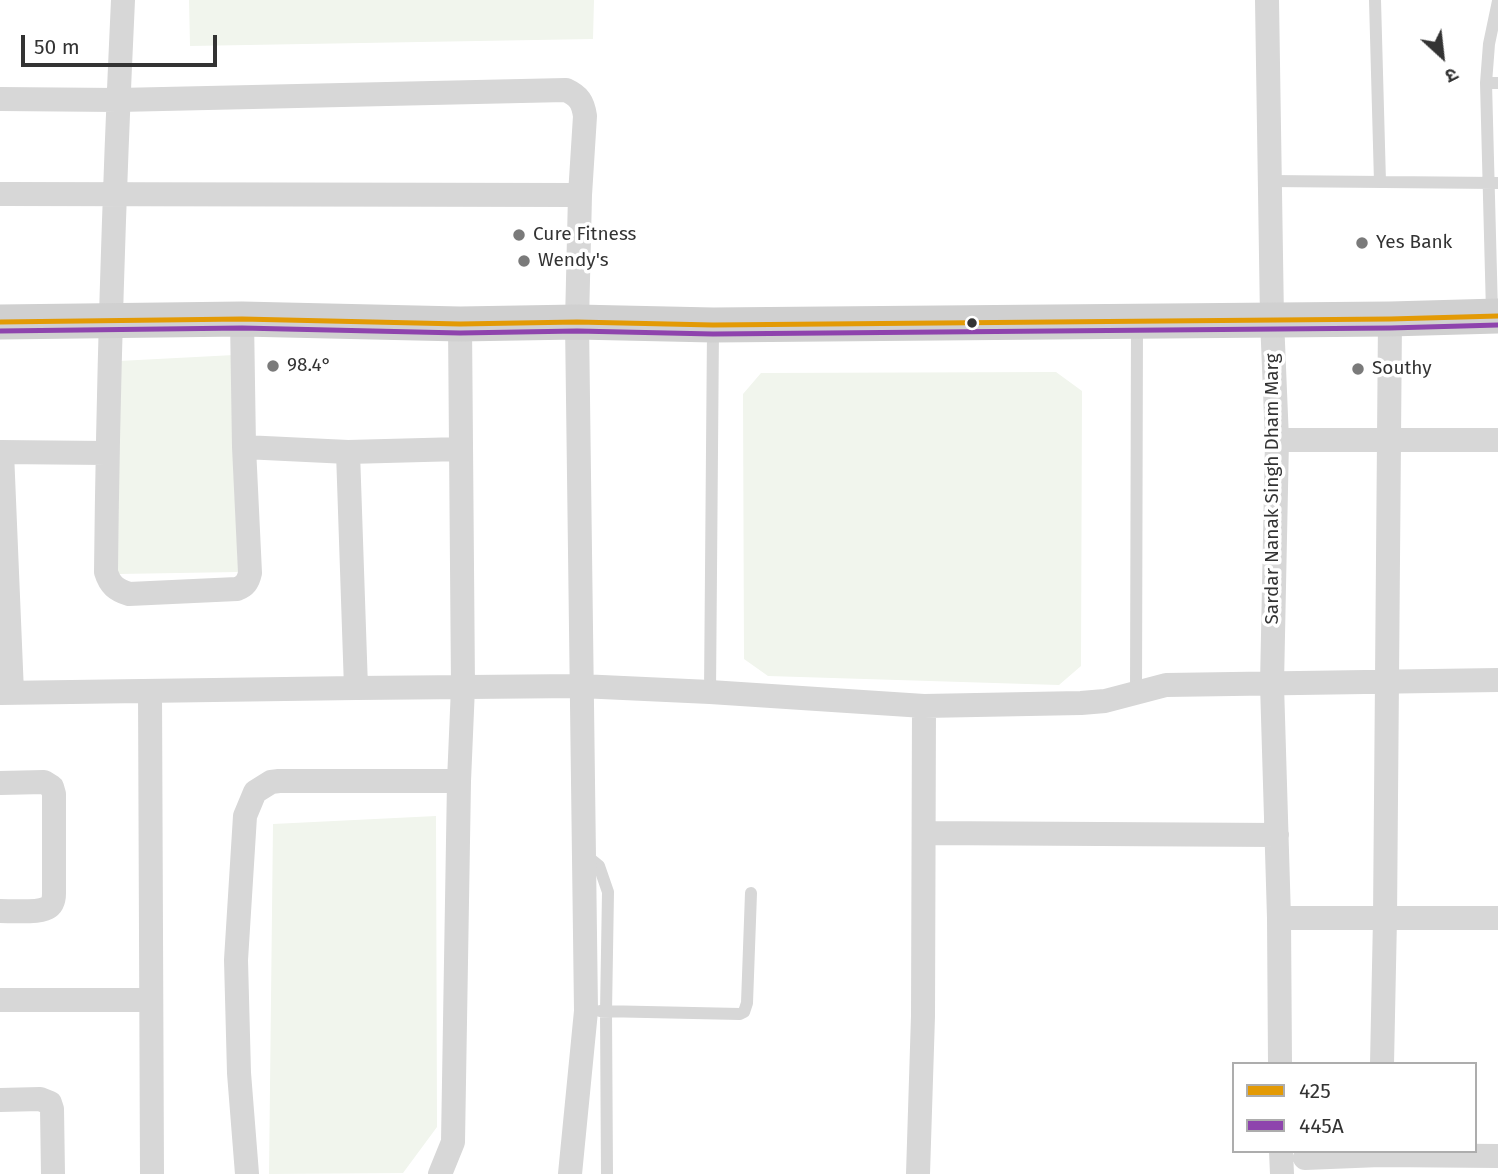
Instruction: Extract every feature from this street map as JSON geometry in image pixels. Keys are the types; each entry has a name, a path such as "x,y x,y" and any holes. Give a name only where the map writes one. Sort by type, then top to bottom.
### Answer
{"street":[{"path":"123,0 114,194 107,453 106,572 109,582 118,590 129,594 237,589 244,586 248,580 250,573 242,319"},
{"name":"Sardar Nanak Singh Dham Marg","path":"1267,0 1272,319 1277,440 1272,684 1280,1062"},
{"path":"0,99 118,100 566,90 578,95 584,106 577,322 580,686 583,853 596,1011 570,1174"},
{"path":"0,194 580,195"},
{"path":"0,321 242,319 460,324 577,322 713,325 1495,316"},
{"path":"1382,1062 1390,319"},
{"path":"440,1174 453,1142 463,687 460,324"},
{"path":"1277,440 1498,440"},
{"path":"244,447 348,452 461,449"},
{"path":"107,453 1,452 6,693 580,686 924,706 1105,701 1167,685 1498,680"},
{"path":"348,452 356,688"},
{"path":"150,691 152,1174"},
{"path":"918,1174 923,1016 924,706"},
{"path":"247,1174 239,1073 236,960 245,816 255,792 271,782 279,781 459,780"},
{"path":"0,783 44,782 52,787 54,900 44,910 0,911"},
{"path":"923,833 1277,835"},
{"path":"1279,918 1498,918"},
{"path":"0,1000 151,1000"},
{"path":"0,1100 40,1099 50,1104 53,1174"},
{"path":"1282,1174 1293,1155 1380,1160 1498,1156"}],"lane":[{"path":"1375,0 1380,182"},
{"path":"1495,316 1492,83 1489,44 1498,1"},
{"path":"1270,181 1494,183"},
{"path":"1136,693 1137,321"},
{"path":"710,692 713,325"},
{"path":"607,1174 596,1011 744,1012 747,1003 751,893"}],"shaded area":[{"path":"189,0 594,0 593,39 190,46"},
{"path":"234,355 238,572 118,574 119,361"},
{"path":"1056,372 1082,391 1081,666 1059,685 768,676 744,659 743,394 761,373"},
{"path":"436,816 437,1127 403,1173 269,1174 273,824"}],"transit line":[{"name":"425","path":"0,322 242,319 460,324 577,322 713,325 1498,316"},
{"name":"445A","path":"0,331 242,328 460,333 577,331 713,334 1498,325"}],"place":[{"name":"Cure Fitness","path":"519,235"},
{"name":"Yes Bank","path":"1362,243"},
{"name":"Wendy's","path":"524,261"},
{"name":"98.4°","path":"273,366"},
{"name":"Southy","path":"1358,369"}]}
